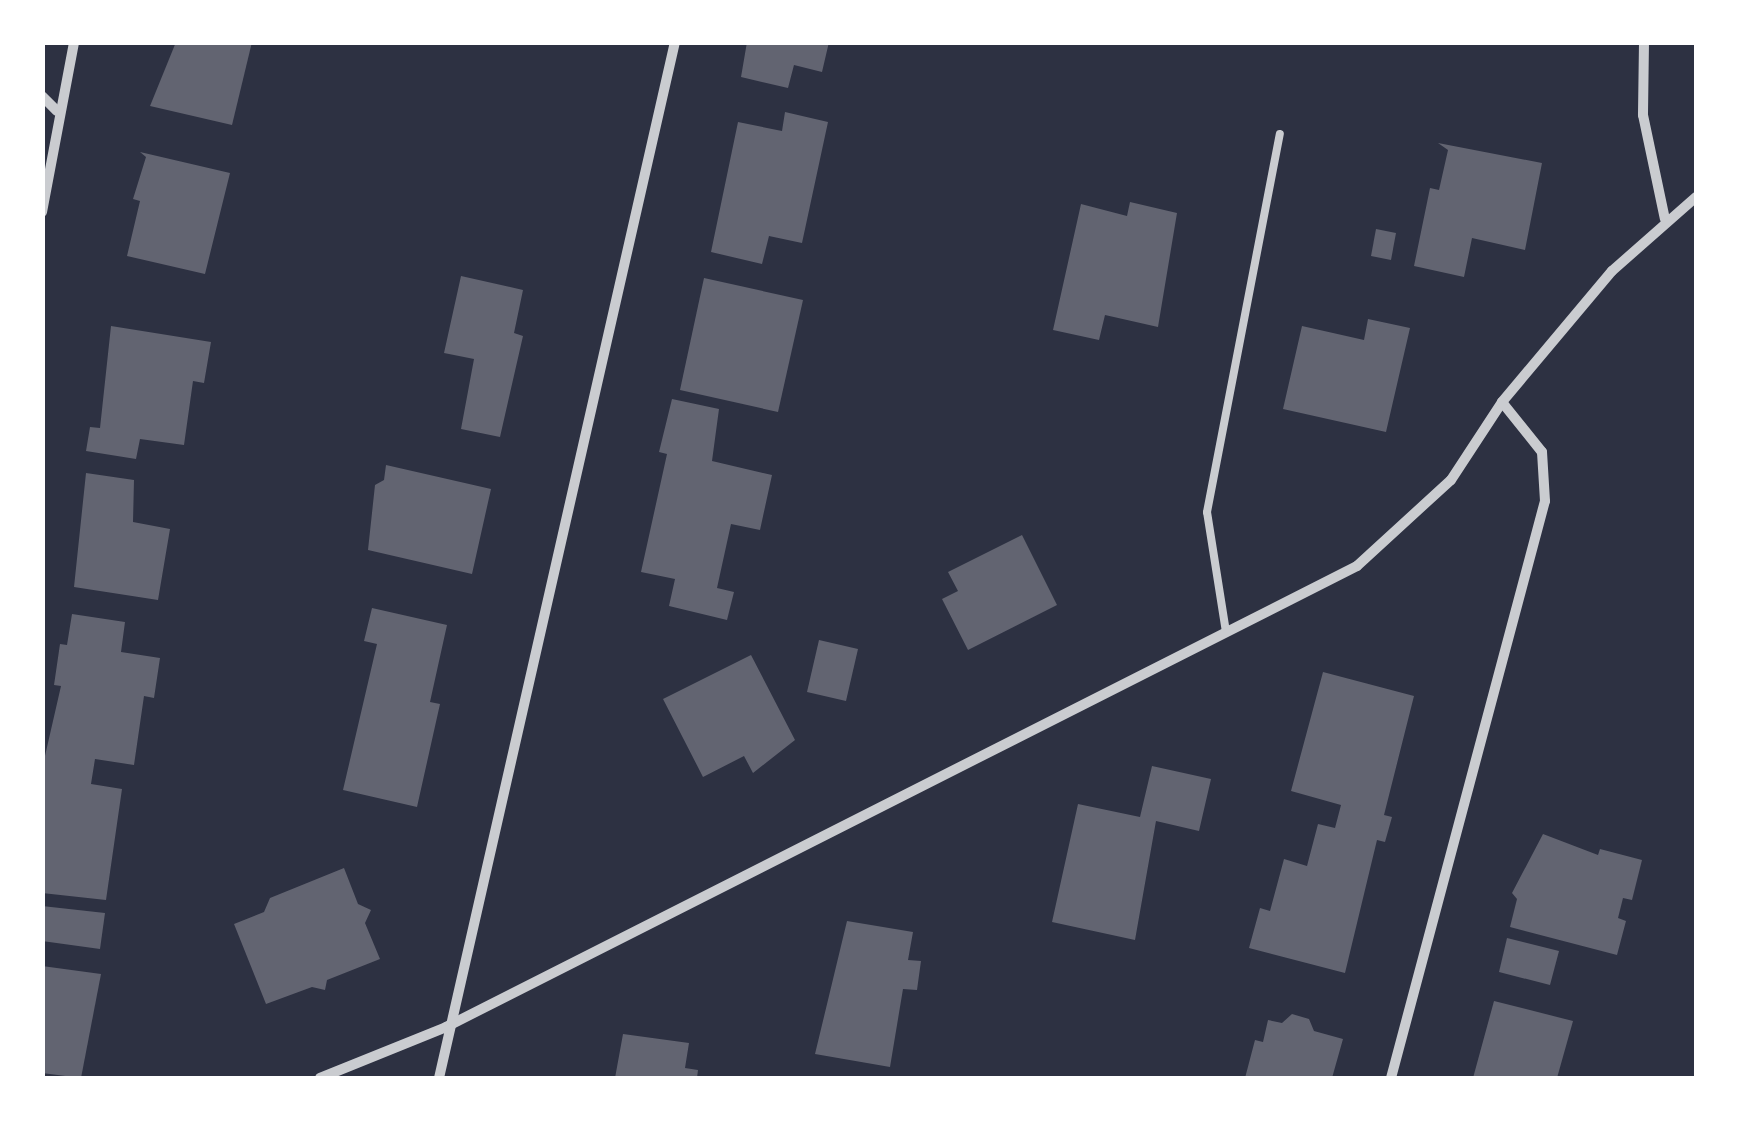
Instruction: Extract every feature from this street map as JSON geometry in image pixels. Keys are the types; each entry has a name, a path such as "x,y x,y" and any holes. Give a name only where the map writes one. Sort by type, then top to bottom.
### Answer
{"street":[{"path":"42,212 57,110 74,42"},
{"path":"439,1078 446,1027 675,42"},
{"path":"1644,42 1643,115 1665,219"},
{"path":"42,96 57,110"},
{"path":"320,1078 446,1027 1357,566 1409,524 1451,480 1502,402 1612,271 1665,219 1696,197"},
{"path":"1391,1078 1545,501 1542,452 1502,402"}],"lane":[{"path":"1226,632 1207,512 1280,134"}],"building":[{"path":"176,42 252,42 232,125 150,106"},
{"path":"747,42 829,42 822,72 794,65 788,88 741,77"},
{"path":"785,112 828,122 802,243 769,236 762,264 711,252 738,122 782,131"},
{"path":"1438,143 1542,163 1525,250 1472,238 1464,277 1414,266 1430,188 1439,190 1448,150"},
{"path":"140,152 230,173 205,274 127,256 140,201 133,199 146,157"},
{"path":"1130,202 1177,213 1158,327 1105,315 1099,340 1053,330 1081,204 1127,216"},
{"path":"1376,229 1396,233 1391,260 1371,256"},
{"path":"461,276 523,290 514,333 523,336 500,437 461,429 474,359 444,353"},
{"path":"704,278 803,300 778,412 680,390"},
{"path":"1368,319 1410,328 1386,432 1283,409 1302,326 1364,340"},
{"path":"111,326 211,342 204,383 193,381 184,445 140,439 136,459 86,451 90,427 100,428"},
{"path":"672,399 719,409 712,461 772,475 760,530 731,524 717,588 734,592 727,620 669,606 675,579 641,572 667,454 659,452"},
{"path":"386,465 491,489 472,574 368,550 375,485 384,480"},
{"path":"86,473 134,480 133,522 170,529 158,600 74,587"},
{"path":"1022,535 1057,605 968,650 942,599 958,591 948,572"},
{"path":"372,608 447,625 430,702 440,704 417,807 343,790 377,644 364,641"},
{"path":"72,614 125,622 121,652 160,658 154,698 144,696 134,765 95,759 91,784 122,789 106,900 42,893 42,769 61,686 54,685 60,644 67,645"},
{"path":"819,640 858,649 846,701 807,692"},
{"path":"751,655 795,740 753,773 744,756 703,777 663,699"},
{"path":"1323,672 1414,696 1384,815 1392,817 1385,842 1377,840 1345,973 1249,948 1260,908 1270,911 1284,859 1307,866 1318,824 1335,828 1341,805 1291,791"},
{"path":"1152,766 1211,779 1199,831 1156,821 1135,940 1052,922 1078,804 1140,817"},
{"path":"1543,834 1598,855 1600,849 1642,860 1632,900 1623,898 1618,918 1626,921 1617,955 1510,927 1517,899 1512,893"},
{"path":"344,868 358,904 371,910 365,923 380,959 327,980 325,990 312,987 266,1004 234,924 264,912 270,898"},
{"path":"42,906 105,913 100,949 42,941"},
{"path":"847,921 913,932 908,960 921,961 917,990 903,989 890,1067 815,1054"},
{"path":"1507,938 1559,951 1550,985 1499,972"},
{"path":"42,966 101,974 81,1078 42,1073"},
{"path":"1494,1001 1573,1021 1557,1078 1473,1078"},
{"path":"1292,1014 1309,1019 1314,1031 1343,1039 1332,1078 1245,1078 1255,1040 1263,1042 1268,1020 1282,1023"},
{"path":"623,1034 689,1043 685,1068 698,1070 697,1078 615,1078"}]}
